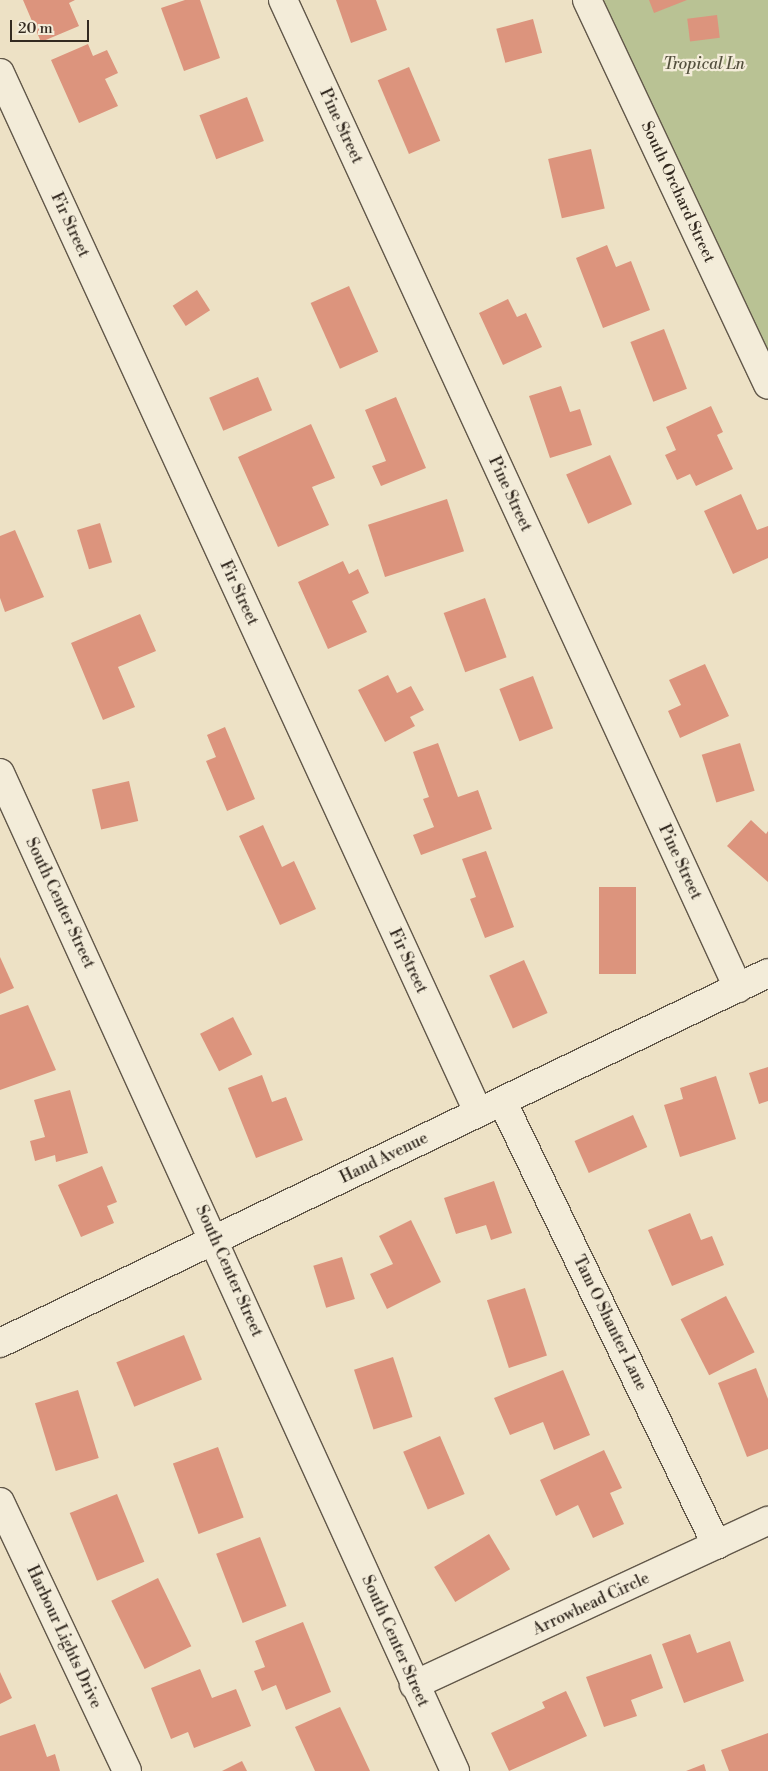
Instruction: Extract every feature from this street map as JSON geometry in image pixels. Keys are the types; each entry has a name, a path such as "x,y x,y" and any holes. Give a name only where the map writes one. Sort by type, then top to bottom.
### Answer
{"street":[{"name":"Pine Street","path":"283,0 738,988"},
{"name":"South Orchard Street","path":"588,0 768,384"},
{"name":"Fir Street","path":"0,73 478,1112"},
{"name":"South Center Street","path":"0,773 215,1239 414,1685 455,1771"},
{"name":"Hand Avenue","path":"0,1343 768,973"},
{"name":"Tam O Shanter Lane","path":"502,1101 717,1545"},
{"name":"Harbour Lights Drive","path":"0,1502 127,1771"},
{"name":"Arrowhead Circle","path":"414,1685 768,1521"}],"green space":[{"name":"Tropical Ln","path":"603,0 768,0 768,352"}],"building":[{"path":"23,0 75,0 69,3 79,26 41,42"},
{"path":"185,0 200,0 220,58 184,71 161,8"},
{"path":"336,0 376,0 387,30 351,43"},
{"path":"649,0 687,0 654,13"},
{"path":"717,15 720,38 690,41 687,19"},
{"path":"533,19 542,53 505,63 496,29"},
{"path":"88,44 93,56 107,50 118,73 105,79 118,106 79,123 51,60"},
{"path":"409,67 440,141 409,154 378,80"},
{"path":"247,97 264,141 216,159 199,115"},
{"path":"591,149 605,208 562,218 548,159"},
{"path":"607,245 616,267 631,261 650,310 603,328 576,258"},
{"path":"349,286 378,352 340,369 311,303"},
{"path":"197,290 210,310 186,326 173,306"},
{"path":"508,299 517,317 526,313 542,347 503,365 479,313"},
{"path":"664,329 687,389 653,402 630,342"},
{"path":"258,377 272,410 223,431 209,398"},
{"path":"561,386 570,412 580,409 592,445 550,458 529,396"},
{"path":"396,397 426,468 381,486 372,466 386,461 365,410"},
{"path":"711,406 723,432 717,435 733,469 696,486 690,474 677,480 665,455 676,450 666,427"},
{"path":"311,424 335,478 312,487 329,525 278,547 238,457"},
{"path":"610,455 632,504 588,524 566,475"},
{"path":"741,494 757,530 768,526 768,558 733,574 704,511"},
{"path":"447,499 464,551 385,577 368,525"},
{"path":"100,523 112,562 89,569 77,530"},
{"path":"15,530 44,597 5,612 0,598 0,536"},
{"path":"343,561 349,574 358,569 369,593 352,601 367,632 328,649 298,582"},
{"path":"485,598 507,657 465,672 444,613"},
{"path":"140,614 156,651 118,667 135,707 103,720 71,643"},
{"path":"705,664 729,716 680,738 668,711 681,705 669,680"},
{"path":"388,675 397,693 411,686 424,710 410,717 415,726 385,742 358,690"},
{"path":"533,676 553,728 519,741 499,689"},
{"path":"225,727 255,799 227,811 206,761 216,757 207,735"},
{"path":"438,743 458,797 478,790 492,829 421,855 413,835 434,827 423,799 429,797 413,752"},
{"path":"740,743 755,791 716,803 702,755"},
{"path":"129,781 138,821 101,829 92,790"},
{"path":"751,820 766,834 768,831 768,882 727,846"},
{"path":"263,825 282,867 294,861 316,909 280,925 239,836"},
{"path":"486,851 514,927 485,938 470,899 476,897 462,859"},
{"path":"599,887 636,887 636,974 599,974"},
{"path":"0,957 14,988 0,994"},
{"path":"524,960 548,1013 513,1028 489,975"},
{"path":"28,1005 56,1070 0,1090 0,1015"},
{"path":"233,1017 252,1054 219,1071 200,1034"},
{"path":"768,1067 768,1101 759,1104 749,1073"},
{"path":"262,1075 272,1102 286,1097 303,1140 256,1158 228,1088"},
{"path":"716,1076 736,1139 680,1157 664,1105 683,1099 680,1088"},
{"path":"70,1090 88,1153 56,1162 55,1155 35,1161 30,1141 45,1137 34,1100"},
{"path":"633,1115 647,1147 589,1173 575,1141"},
{"path":"102,1166 117,1202 107,1206 114,1223 81,1237 58,1185"},
{"path":"494,1181 512,1233 491,1240 486,1225 456,1234 444,1198"},
{"path":"690,1213 701,1240 712,1236 724,1265 672,1286 648,1230"},
{"path":"411,1220 441,1282 387,1309 370,1274 393,1264 379,1236"},
{"path":"342,1257 355,1299 326,1308 313,1266"},
{"path":"525,1288 547,1356 509,1368 487,1300"},
{"path":"726,1296 755,1352 709,1375 681,1319"},
{"path":"184,1335 202,1380 134,1407 116,1362"},
{"path":"393,1357 412,1417 373,1430 354,1370"},
{"path":"756,1368 768,1399 768,1449 747,1457 718,1383"},
{"path":"563,1370 590,1435 554,1450 543,1422 510,1435 494,1398"},
{"path":"78,1390 99,1458 56,1471 35,1403"},
{"path":"440,1436 465,1494 428,1510 403,1452"},
{"path":"218,1447 244,1517 199,1534 173,1463"},
{"path":"604,1450 622,1488 610,1493 624,1524 593,1538 578,1505 556,1516 540,1480"},
{"path":"117,1494 144,1562 97,1581 70,1513"},
{"path":"489,1534 510,1569 455,1602 434,1567"},
{"path":"260,1537 287,1606 243,1623 216,1554"},
{"path":"158,1578 191,1646 145,1669 111,1601"},
{"path":"303,1622 331,1692 286,1710 276,1685 262,1691 254,1671 265,1667 255,1641"},
{"path":"690,1634 697,1653 730,1641 744,1681 684,1703 662,1644"},
{"path":"651,1654 663,1688 631,1700 637,1716 604,1727 586,1677"},
{"path":"200,1669 212,1698 236,1689 251,1726 194,1748 188,1732 171,1739 151,1688"},
{"path":"0,1672 12,1698 0,1704"},
{"path":"566,1691 587,1736 509,1771 491,1733 545,1708 542,1702"},
{"path":"340,1707 370,1771 315,1771 295,1727"},
{"path":"35,1724 47,1757 55,1754 60,1771 0,1771 0,1736"},
{"path":"768,1733 768,1771 729,1771 721,1750"},
{"path":"242,1761 247,1771 222,1771"},
{"path":"704,1764 706,1771 686,1771"}]}
